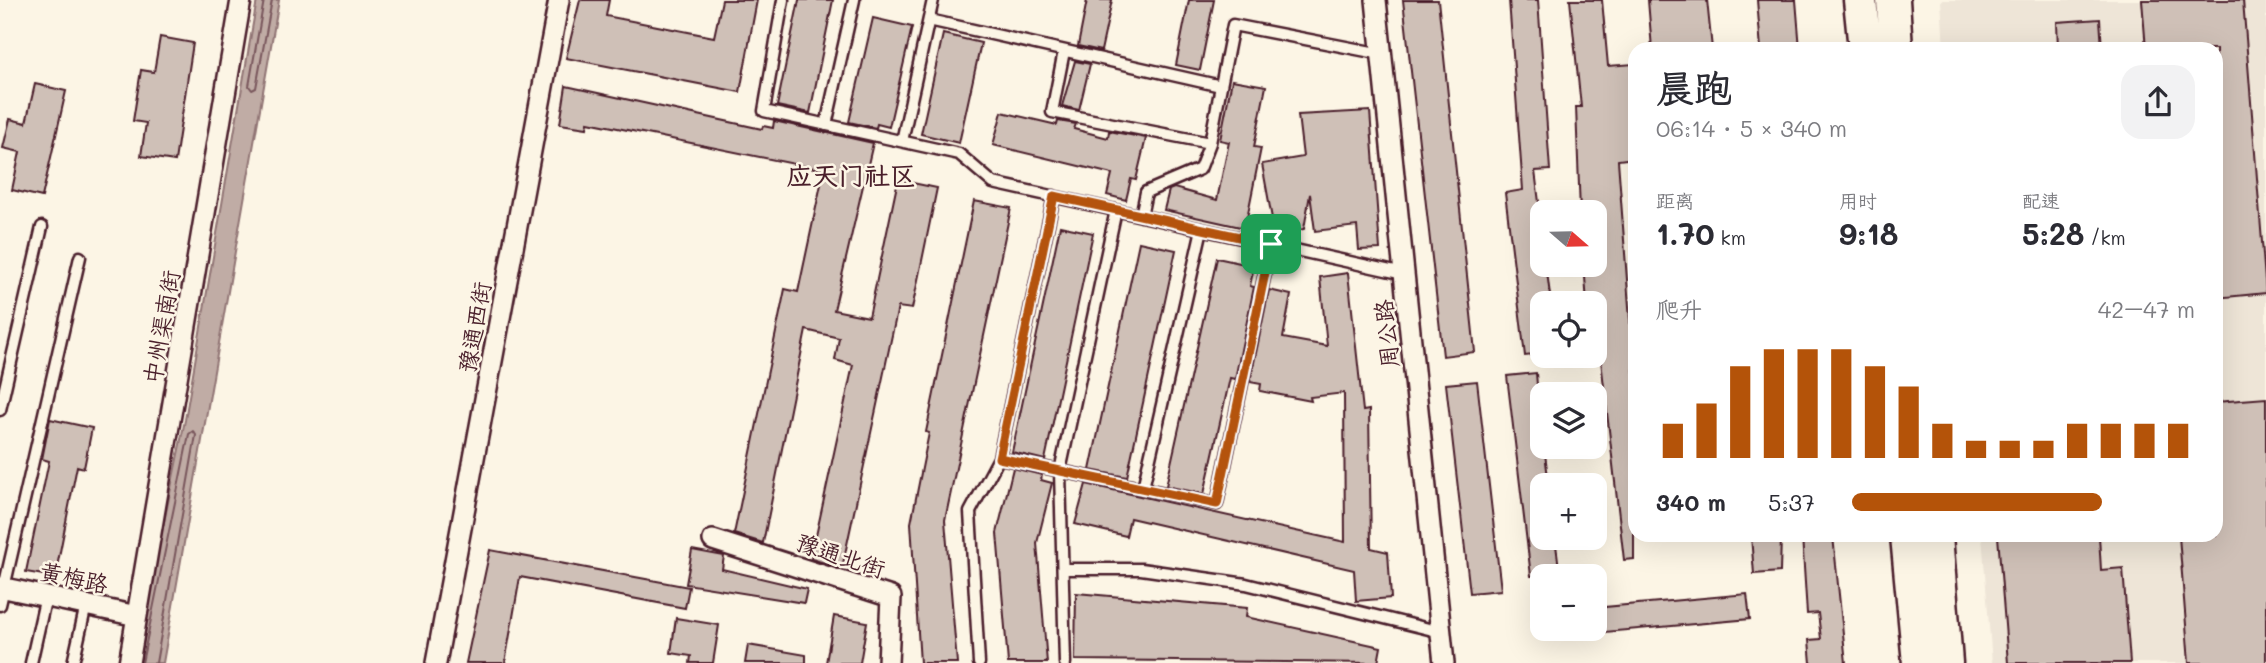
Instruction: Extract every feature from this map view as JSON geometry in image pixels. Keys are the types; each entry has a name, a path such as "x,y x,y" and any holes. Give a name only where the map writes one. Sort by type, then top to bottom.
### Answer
{"main road":[{"path":"1860,0 1864,42"},
{"path":"1892,0 1895,42"},
{"path":"1909,542 1919,663"},
{"path":"1936,542 1946,663"}],"street":[{"name":"中州渠南街","path":"129,663 241,0"},
{"name":"豫通西街","path":"436,663 559,0"},
{"name":"周公路","path":"1376,0 1444,663"},
{"name":"豫通北街","path":"713,540 891,597 888,663"},
{"name":"黄梅路","path":"1,593 46,597 137,616"}],"lane":[{"path":"783,0 764,111 959,154 993,183 1404,274"},
{"path":"826,125 854,0"},
{"path":"902,141 933,0"},
{"path":"929,20 1222,86"},
{"path":"1141,216 1146,192 1200,169 1210,143 1233,25 1382,54"},
{"path":"1064,51 1052,112 1210,143"},
{"path":"979,663 970,512 999,458 1054,196"},
{"path":"1065,663 1060,471 1116,210"},
{"path":"0,410 42,227"},
{"path":"1143,488 1202,229"},
{"path":"999,458 1217,504 1271,244"},
{"path":"1,593 80,257"},
{"path":"1063,569 1141,569 1246,584 1441,632"},
{"path":"31,663 46,597"},
{"path":"73,663 86,605"}],"shaded area":[{"path":"1941,0 2266,0 2266,663 1992,663 1982,542 2223,542 2223,42 1944,42"}],"water":[{"path":"257,0 279,0 163,663 135,663 185,420"}],"building":[{"path":"580,0 609,0 606,16 714,37 722,0 757,0 740,92 566,58"},
{"path":"799,0 833,0 810,113 777,106"},
{"path":"1087,0 1112,0 1101,51 1078,46"},
{"path":"1189,0 1214,0 1200,70 1176,65"},
{"path":"1403,0 1438,0 1475,352 1443,356"},
{"path":"1509,0 1538,0 1550,170 1535,171 1539,200 1530,200 1530,277 1548,277 1549,291 1530,291 1530,355 1525,356 1505,193 1523,190"},
{"path":"1570,0 1602,0 1608,66 1628,64 1628,159 1618,160 1628,293 1628,542 1634,542 1634,559 1624,560 1607,413 1607,382 1603,382 1602,368 1607,368 1607,291 1586,291 1585,277 1607,277 1607,200 1580,200 1576,107 1581,107"},
{"path":"1648,0 1707,0 1711,42 1651,42"},
{"path":"1757,0 1796,0 1799,42 1760,42"},
{"path":"2142,0 2243,0 2266,293 2223,297 2223,42 2145,42"},
{"path":"873,18 912,27 889,127 877,124 876,128 849,122"},
{"path":"2100,19 2102,42 2058,42 2057,22"},
{"path":"943,34 981,43 959,143 921,134"},
{"path":"160,37 193,43 175,161 141,156 146,123 133,121 141,70 154,72"},
{"path":"1075,61 1090,64 1079,110 1062,106"},
{"path":"1232,80 1266,86 1254,147 1261,148 1245,228 1164,210 1169,190 1174,188 1217,200 1229,142 1220,140"},
{"path":"35,84 66,91 42,197 12,190 20,152 3,148 10,119 26,123"},
{"path":"566,86 762,129 763,126 773,128 774,121 873,143 834,310 869,317 898,180 937,188 912,309 898,307 842,568 811,559 853,365 835,360 839,338 806,330 763,543 734,534 785,289 798,292 824,170 588,122 587,128 560,124"},
{"path":"1370,111 1380,249 1359,250 1357,226 1315,231 1310,194 1304,229 1275,235 1262,164 1303,157 1298,115"},
{"path":"1002,112 1057,125 1058,121 1076,124 1074,129 1108,138 1109,131 1146,138 1136,180 1131,179 1126,200 1107,195 1112,174 993,145"},
{"path":"974,201 1011,208 945,520 957,663 920,663 911,523 929,433 926,432"},
{"path":"1060,226 1093,233 1045,460 1012,452"},
{"path":"1139,242 1176,250 1127,477 1090,470"},
{"path":"1217,258 1254,266 1250,286 1254,287 1235,379 1230,378 1204,494 1166,486"},
{"path":"1348,273 1363,411 1369,410 1371,548 1388,552 1391,598 1356,601 1354,570 1130,518 1126,536 1075,524 1086,484 1345,542 1344,393 1310,397 1311,401 1260,391 1261,384 1250,382 1269,290 1291,295 1283,338 1327,346 1320,277"},
{"path":"1536,373 1537,382 1530,382 1530,459 1546,459 1547,473 1530,473 1530,550 1557,550 1558,564 1530,564 1530,568 1507,376"},
{"path":"1477,381 1501,590 1470,593 1446,384"},
{"path":"2266,398 2266,663 2189,663 2179,542 2223,542 2223,401"},
{"path":"50,419 92,428 84,468 77,466 55,577 26,572 49,461 42,459"},
{"path":"1013,468 1042,475 1041,480 1052,483 1037,543 1047,663 1008,663 997,533"},
{"path":"1751,542 1781,542 1780,572 1754,574"},
{"path":"1802,542 1834,542 1846,663 1811,663 1809,640 1821,639 1818,613 1807,614"},
{"path":"1998,542 2099,542 2101,570 2123,568 2130,663 2008,663"},
{"path":"490,550 689,587 685,608 520,577 505,663 466,663"},
{"path":"692,550 724,556 722,569 807,589 804,603 686,584"},
{"path":"1076,593 1247,608 1246,617 1381,647 1378,663 1075,660"},
{"path":"1747,594 1750,619 1607,632 1607,607"},
{"path":"834,616 867,622 860,663 826,663"},
{"path":"676,618 719,625 713,663 690,663 691,656 671,653"},
{"path":"748,645 806,655 806,663 745,663"}],"district":[{"name":"应天门社区","path":"851,175"}],"route":[{"path":"1054,196 1271,244 1217,504 999,458 1054,196"}]}
